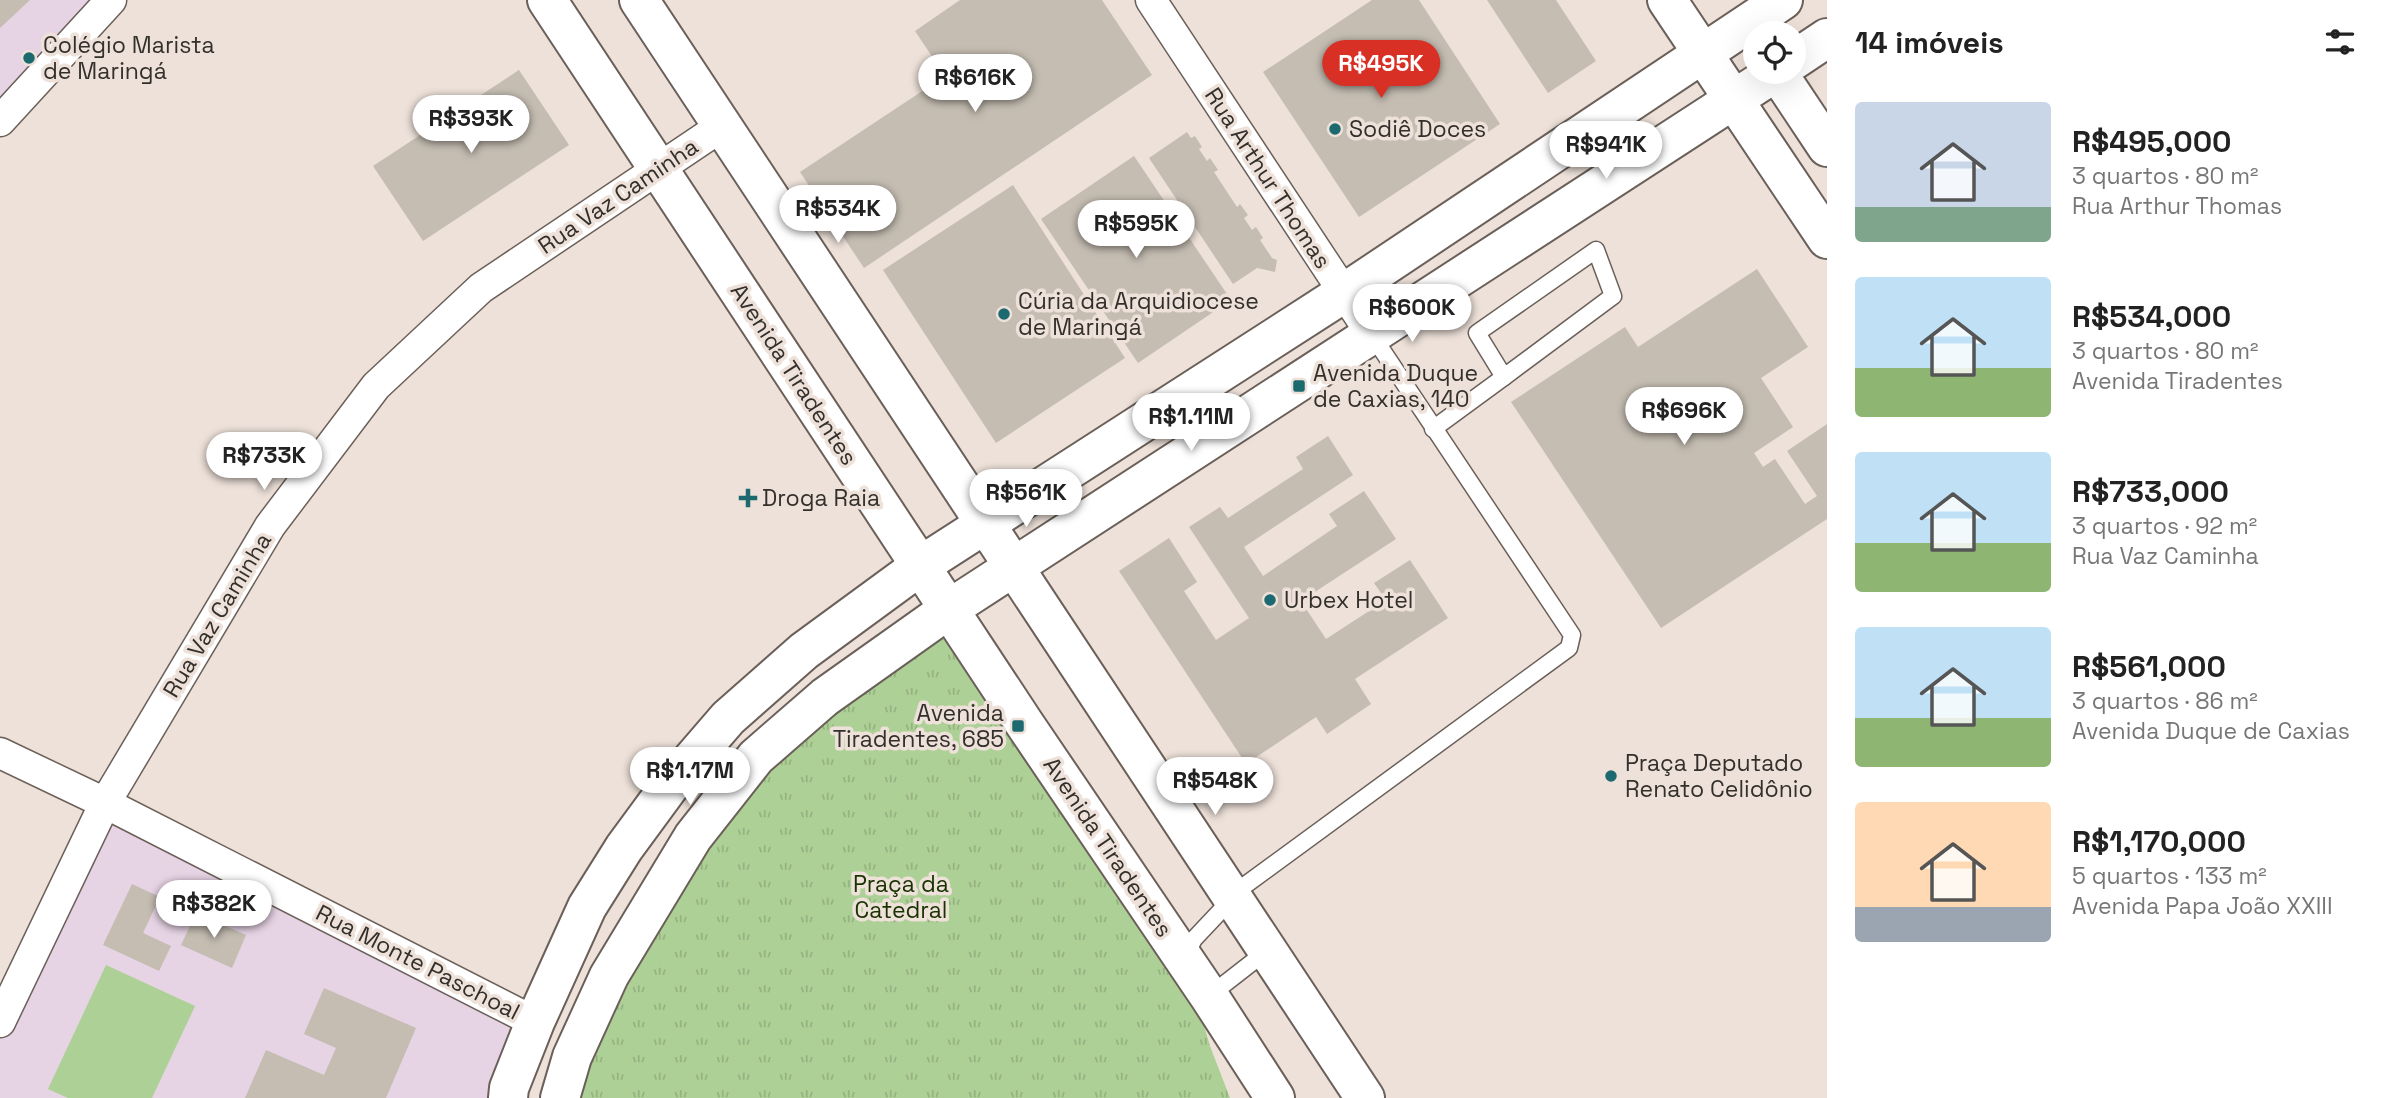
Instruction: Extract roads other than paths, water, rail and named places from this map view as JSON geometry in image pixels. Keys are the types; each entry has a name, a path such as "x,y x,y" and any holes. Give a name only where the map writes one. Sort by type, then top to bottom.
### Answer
{"main road":[{"name":"Avenida Tiradentes","path":"547,0 1275,1098"},
{"path":"639,0 1365,1098"},
{"path":"1667,0 1827,239"},
{"path":"1744,21 1783,0"},
{"path":"507,1095 535,1022 587,907 609,872 671,784 728,718 804,651 920,566 1344,293 1703,55 1743,22"},
{"path":"1806,52 1827,38"},
{"path":"560,1098 572,1057 609,976 692,837 756,757 825,697 949,609 1758,84"},
{"path":"1785,84 1827,147"},
{"path":"1554,215 1606,118"},
{"path":"1141,425 1239,421"},
{"path":"692,837 712,779 728,718"},
{"path":"535,1022 609,976"}],"street":[{"path":"0,121 111,0"},
{"name":"Rua Arthur Thomas","path":"1150,0 1372,335"},
{"name":"Rua Vaz Caminha","path":"0,1022 105,803 270,526 376,387 481,289 722,125"},
{"name":"Rua Monte Paschoal","path":"0,753 105,803 535,1022"}],"lane":[{"path":"1433,429 1504,377 1613,296 1596,250 1477,332 1504,377"},
{"name":"Rua Arthur Thomas","path":"1232,897 1569,648 1572,635 1372,335"},
{"path":"1184,958 1194,939 1232,897"},
{"path":"1209,996 1268,949"}],"place":[{"name":"Colégio Marista de Maringá","path":"29,58"},
{"name":"Sodiê Doces","path":"1335,129"},
{"name":"Cúria da Arquidiocese de Maringá","path":"1004,314"},
{"name":"Avenida Duque de Caxias, 140","path":"1299,386"},
{"name":"Droga Raia","path":"748,498"},
{"name":"Urbex Hotel","path":"1270,600"},
{"name":"Avenida Tiradentes, 685","path":"1018,726"},
{"name":"Praça Deputado Renato Celidônio","path":"1611,776"}],"park label":[{"name":"Praça da Catedral","path":"901,897"}]}
